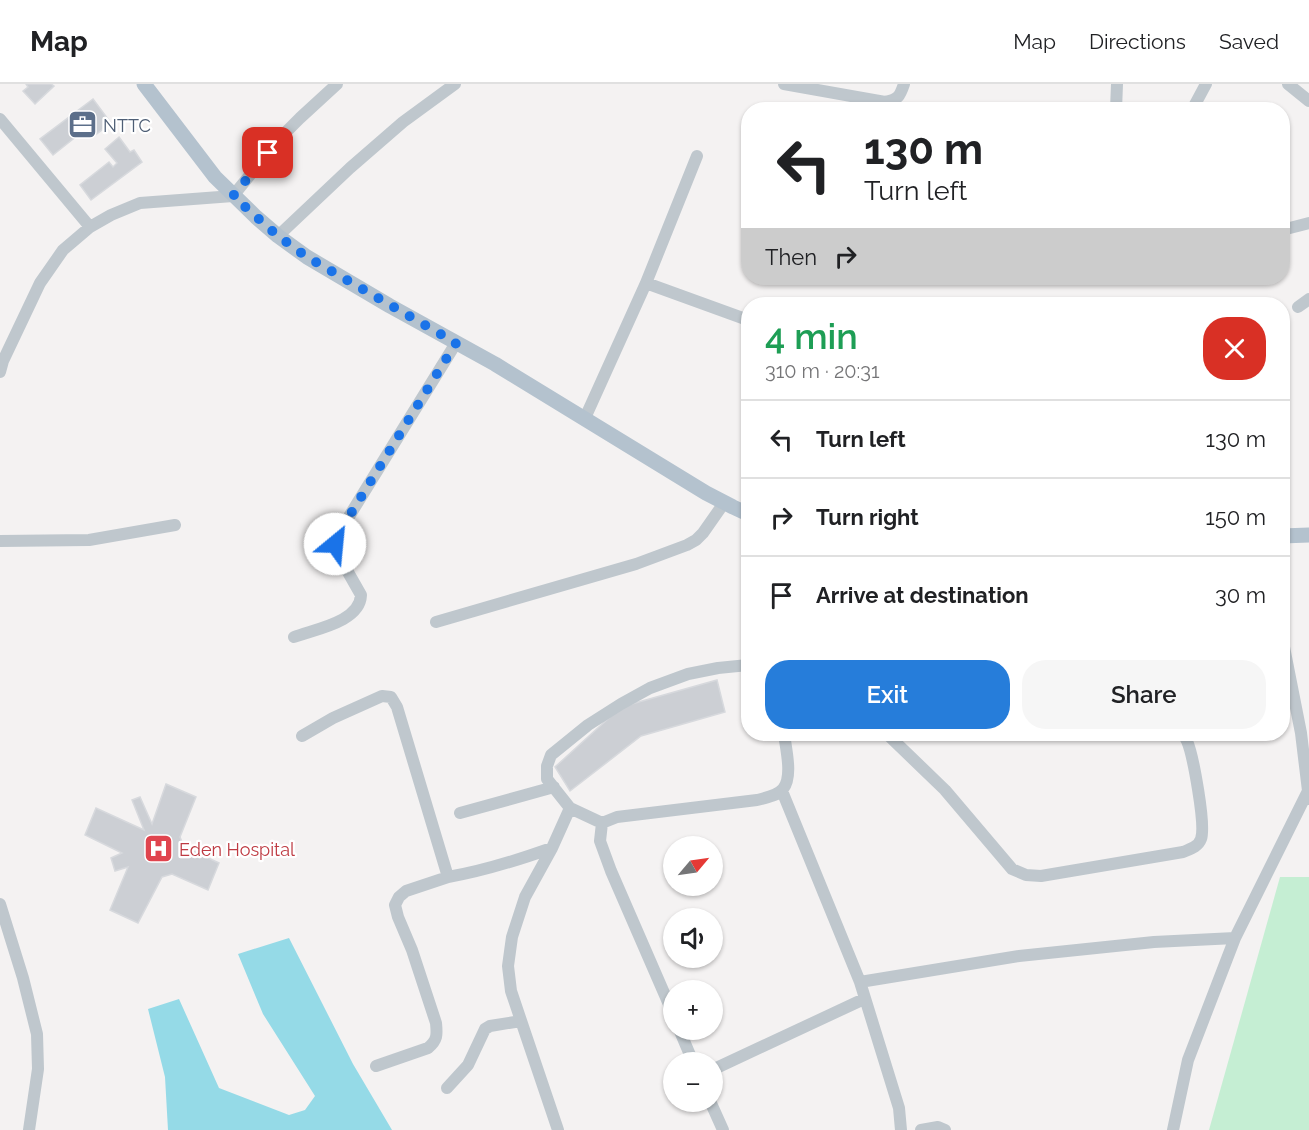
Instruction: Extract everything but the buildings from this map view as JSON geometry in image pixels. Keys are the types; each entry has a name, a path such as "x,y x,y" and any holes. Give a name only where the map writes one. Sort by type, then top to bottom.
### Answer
{"main road":[{"path":"144,84 208,169 233,196 278,236 307,257 495,364 621,442 741,510"},
{"path":"1290,536 1309,535"}],"street":[{"path":"1,365 40,283 63,250 90,227 140,203 233,196 279,139 337,84"},
{"path":"278,236 350,168 455,84"},
{"path":"784,84 885,102 894,100 902,93 904,84"},
{"path":"1116,102 1117,84"},
{"path":"1196,102 1206,84"},
{"path":"1288,84 1309,101"},
{"path":"0,119 90,227"},
{"path":"585,418 646,283 697,156"},
{"path":"1290,228 1309,223"},
{"path":"646,283 741,317"},
{"path":"1298,307 1309,299"},
{"path":"294,637 345,619 357,609 361,595 336,552 337,536 456,343"},
{"path":"436,622 636,564 687,546 703,533 724,502"},
{"path":"0,541 89,540 175,525"},
{"path":"741,666 688,674 650,688 621,704 588,725 551,755 547,766 547,778 570,808 602,823 617,817 757,800 782,791 788,781 785,741"},
{"path":"1173,1130 1188,1060 1235,938 1308,797 1301,733 1290,677"},
{"path":"302,736 333,718 382,696 391,697 397,707 448,877"},
{"path":"894,741 945,790 1012,869 1026,875 1041,876 1183,852 1198,844 1202,838 1203,824 1192,756 1187,741"},
{"path":"460,813 554,787"},
{"path":"782,791 860,982 899,1108 901,1130"},
{"path":"558,1130 511,991 508,966 512,937 525,897 552,848 570,808"},
{"path":"602,823 600,841 663,991"},
{"path":"376,1066 428,1048 434,1043 436,1035 436,1023 412,950 398,917 395,905 399,897 406,891 448,877 496,867 552,848"},
{"path":"0,904 23,978 37,1034 38,1069 29,1130"},
{"path":"860,982 1019,956 1154,942 1235,938"},
{"path":"723,1065 864,999"},
{"path":"447,1088 468,1065 485,1029 490,1026 521,1021"},
{"path":"715,1112 723,1130"},
{"path":"921,1130 938,1127 945,1130"}],"green space":[{"path":"1280,877 1309,877 1309,1130 1209,1130"}],"water":[{"path":"289,938 353,1064 392,1130 168,1130 165,1077 148,1009 179,999 219,1088 289,1115 305,1110 315,1096 263,1014 238,954"}],"place":[{"name":"NTTC","path":"82,125"},
{"name":"Eden Hospital","path":"158,849"}],"route":[{"path":"268,153 233,196 256,218 307,257 456,343 337,536 335,544"}]}
